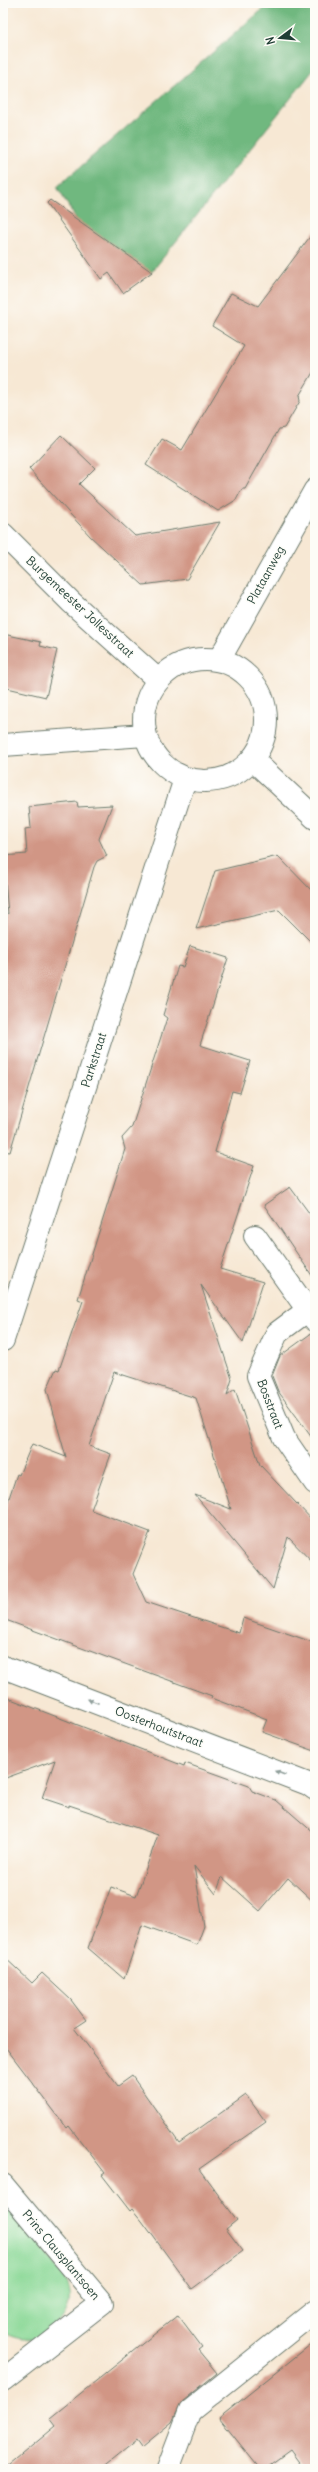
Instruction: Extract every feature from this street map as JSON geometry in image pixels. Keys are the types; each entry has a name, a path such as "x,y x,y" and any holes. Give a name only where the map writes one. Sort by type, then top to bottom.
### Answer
{"street":[{"name":"Plataanweg","path":"219,660 315,490"},
{"name":"Burgemeester Jollesstraat","path":"3,534 71,602 158,680"},
{"path":"206,659 219,660 232,665 243,673 260,694 265,707 265,734 252,759 239,772 222,780 203,782 185,779 171,772 159,762 151,750 145,735 143,720 145,705 158,680 168,671 186,662 206,659"},
{"path":"3,745 145,735"},
{"path":"252,759 315,818"},
{"name":"Parkstraat","path":"3,1340 185,779"},
{"name":"Bosstraat","path":"255,1236 312,1315 276,1333 258,1376 284,1438 315,1483"},
{"name":"Oosterhoutstraat","path":"3,1667 308,1784 315,1789"},
{"name":"Prins Clausplantsoen","path":"3,2185 102,2303 4,2378"},
{"path":"168,2469 190,2411 315,2311"}],"green space":[{"path":"270,3 315,3 315,68 150,274 94,249 57,187"},
{"path":"3,2203 56,2265 68,2287 69,2298 67,2309 61,2320 49,2332 38,2338 26,2339 14,2337 3,2332"}],"building":[{"path":"50,200 152,272 123,293 109,273 101,279 47,203"},
{"path":"315,230 315,369 299,396 300,401 284,428 279,429 245,489 242,489 236,500 218,511 146,465 162,439 182,450 244,346 212,326 231,293 258,306"},
{"path":"61,435 95,468 79,484 135,536 220,522 187,579 143,585 90,536 29,469"},
{"path":"3,634 41,642 40,646 57,650 46,697 3,687"},
{"path":"77,802 78,807 112,805 99,839 107,856 97,861 94,867 10,1152 3,1151 3,913 8,914 3,856 27,854 25,829 31,828 29,807"},
{"path":"278,856 315,894 315,946 279,910 196,929 215,871"},
{"path":"190,946 228,958 200,1045 250,1061 240,1093 232,1091 215,1152 254,1166 220,1269 263,1282 243,1343 201,1285 232,1379 227,1395 235,1389 260,1465 315,1523 315,1565 288,1537 273,1589 195,1495 231,1509 196,1398 114,1372 89,1446 111,1454 91,1510 150,1532 133,1574 146,1602 239,1633 243,1618 315,1643 315,1751 262,1732 267,1719 211,1698 212,1696 3,1619 3,1516 17,1474 19,1475 32,1444 66,1457 47,1389 56,1369 59,1370 83,1301 78,1299 125,1149 122,1138 132,1127 167,1018 163,1015 178,966 183,967"},
{"path":"290,1187 315,1221 315,1280 264,1205"},
{"path":"315,1332 315,1442 278,1391 272,1376 280,1356"},
{"path":"3,1696 184,1766 185,1763 249,1786 252,1791 276,1800 315,1834 315,1903 288,1878 260,1911 222,1877 216,1894 194,1866 204,1926 197,1945 142,1925 124,1979 88,1948 111,1887 136,1896 158,1835 69,1805 69,1807 42,1798 55,1760 3,1779"},
{"path":"3,1956 32,1983 42,1973 71,2000 86,2020 74,2028 118,2086 132,2076 179,2143 246,2095 266,2122 199,2169 237,2220 226,2229 243,2251 192,2289 142,2221 132,2209 130,2211 102,2175 105,2173 69,2126 67,2128 3,2044"},
{"path":"178,2315 202,2347 198,2350 217,2373 182,2402 172,2422 142,2447 137,2440 101,2469 4,2469 56,2426 50,2418"},
{"path":"315,2341 315,2469 304,2469 290,2450 264,2469 260,2469 219,2418"}]}
